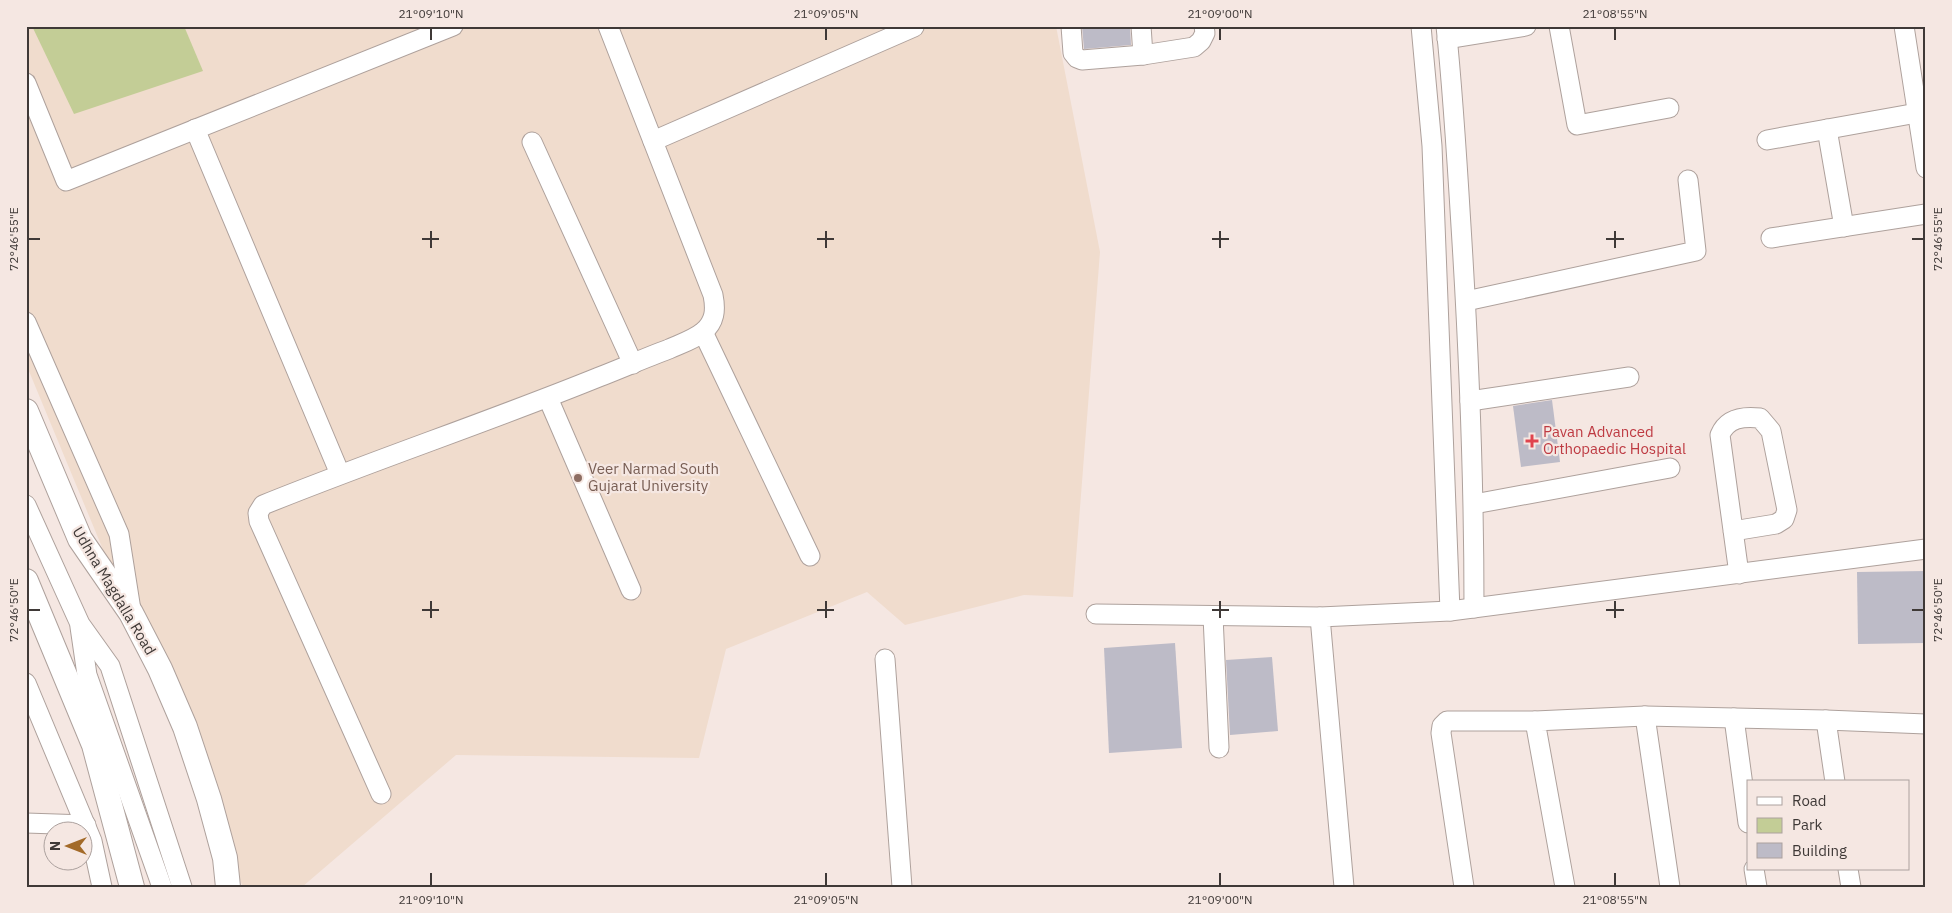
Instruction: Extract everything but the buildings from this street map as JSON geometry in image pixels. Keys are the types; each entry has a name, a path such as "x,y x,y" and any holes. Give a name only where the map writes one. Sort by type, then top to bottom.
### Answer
{"main road":[{"name":"Udhna Magdalla Road","path":"26,411 80,539 131,613 160,669 185,727 210,799 225,858 228,887"},
{"path":"26,581 94,745 132,887"}],"street":[{"path":"26,83 66,181 453,26"},
{"path":"381,794 258,516 259,509 263,505 340,474 548,398 633,364 693,338 703,332 712,322 716,308 714,295 608,26"},
{"path":"1071,26 1073,53 1076,58 1082,60 1143,55 1194,47 1201,41 1205,32 1204,26"},
{"path":"1141,26 1143,55"},
{"path":"1421,26 1432,146 1450,611"},
{"path":"1474,608 1474,504 1466,300 1457,142 1446,33 1526,26"},
{"path":"1559,26 1577,125 1669,108"},
{"path":"1904,26 1926,168"},
{"path":"653,140 914,27"},
{"path":"1767,140 1917,112"},
{"path":"195,129 340,474"},
{"path":"1827,129 1844,227"},
{"path":"532,142 633,364"},
{"path":"1466,300 1696,251 1688,180"},
{"path":"1771,238 1926,214"},
{"path":"26,322 119,534 131,613"},
{"path":"703,332 810,556"},
{"path":"1470,401 1629,377"},
{"path":"548,398 631,590"},
{"path":"1733,531 1776,524 1784,519 1787,510 1771,431 1760,418 1751,417 1733,420 1724,426 1720,435 1733,531 1739,574"},
{"path":"1474,504 1670,468"},
{"path":"26,505 80,624 110,666 182,887"},
{"path":"1096,614 1320,617 1450,611 1926,549"},
{"path":"1213,616 1219,748"},
{"path":"1320,617 1344,887"},
{"path":"80,624 87,676 162,887"},
{"path":"885,660 902,887"},
{"path":"26,683 84,820"},
{"path":"1645,716 1670,887"},
{"path":"1464,887 1441,733 1442,726 1448,721 1645,716 1926,724"},
{"path":"1734,718 1747,816"},
{"path":"1535,720 1565,887"},
{"path":"1826,720 1835,780"},
{"path":"26,823 42,824"},
{"path":"92,841 102,887"},
{"path":"1754,870 1757,887"},
{"path":"1848,870 1851,887"}],"shaded area":[{"name":"Veer Narmad South Gujarat University","path":"26,26 1056,26 1100,252 1073,597 1024,595 905,625 867,592 726,649 699,758 456,755 302,887 243,887 26,364"}],"green space":[{"path":"32,26 184,26 203,71 74,114"}],"place":[{"name":"Pavan Advanced Orthopaedic Hospital","path":"1532,441"},
{"name":"Veer Narmad South Gujarat University","path":"578,478"}]}
